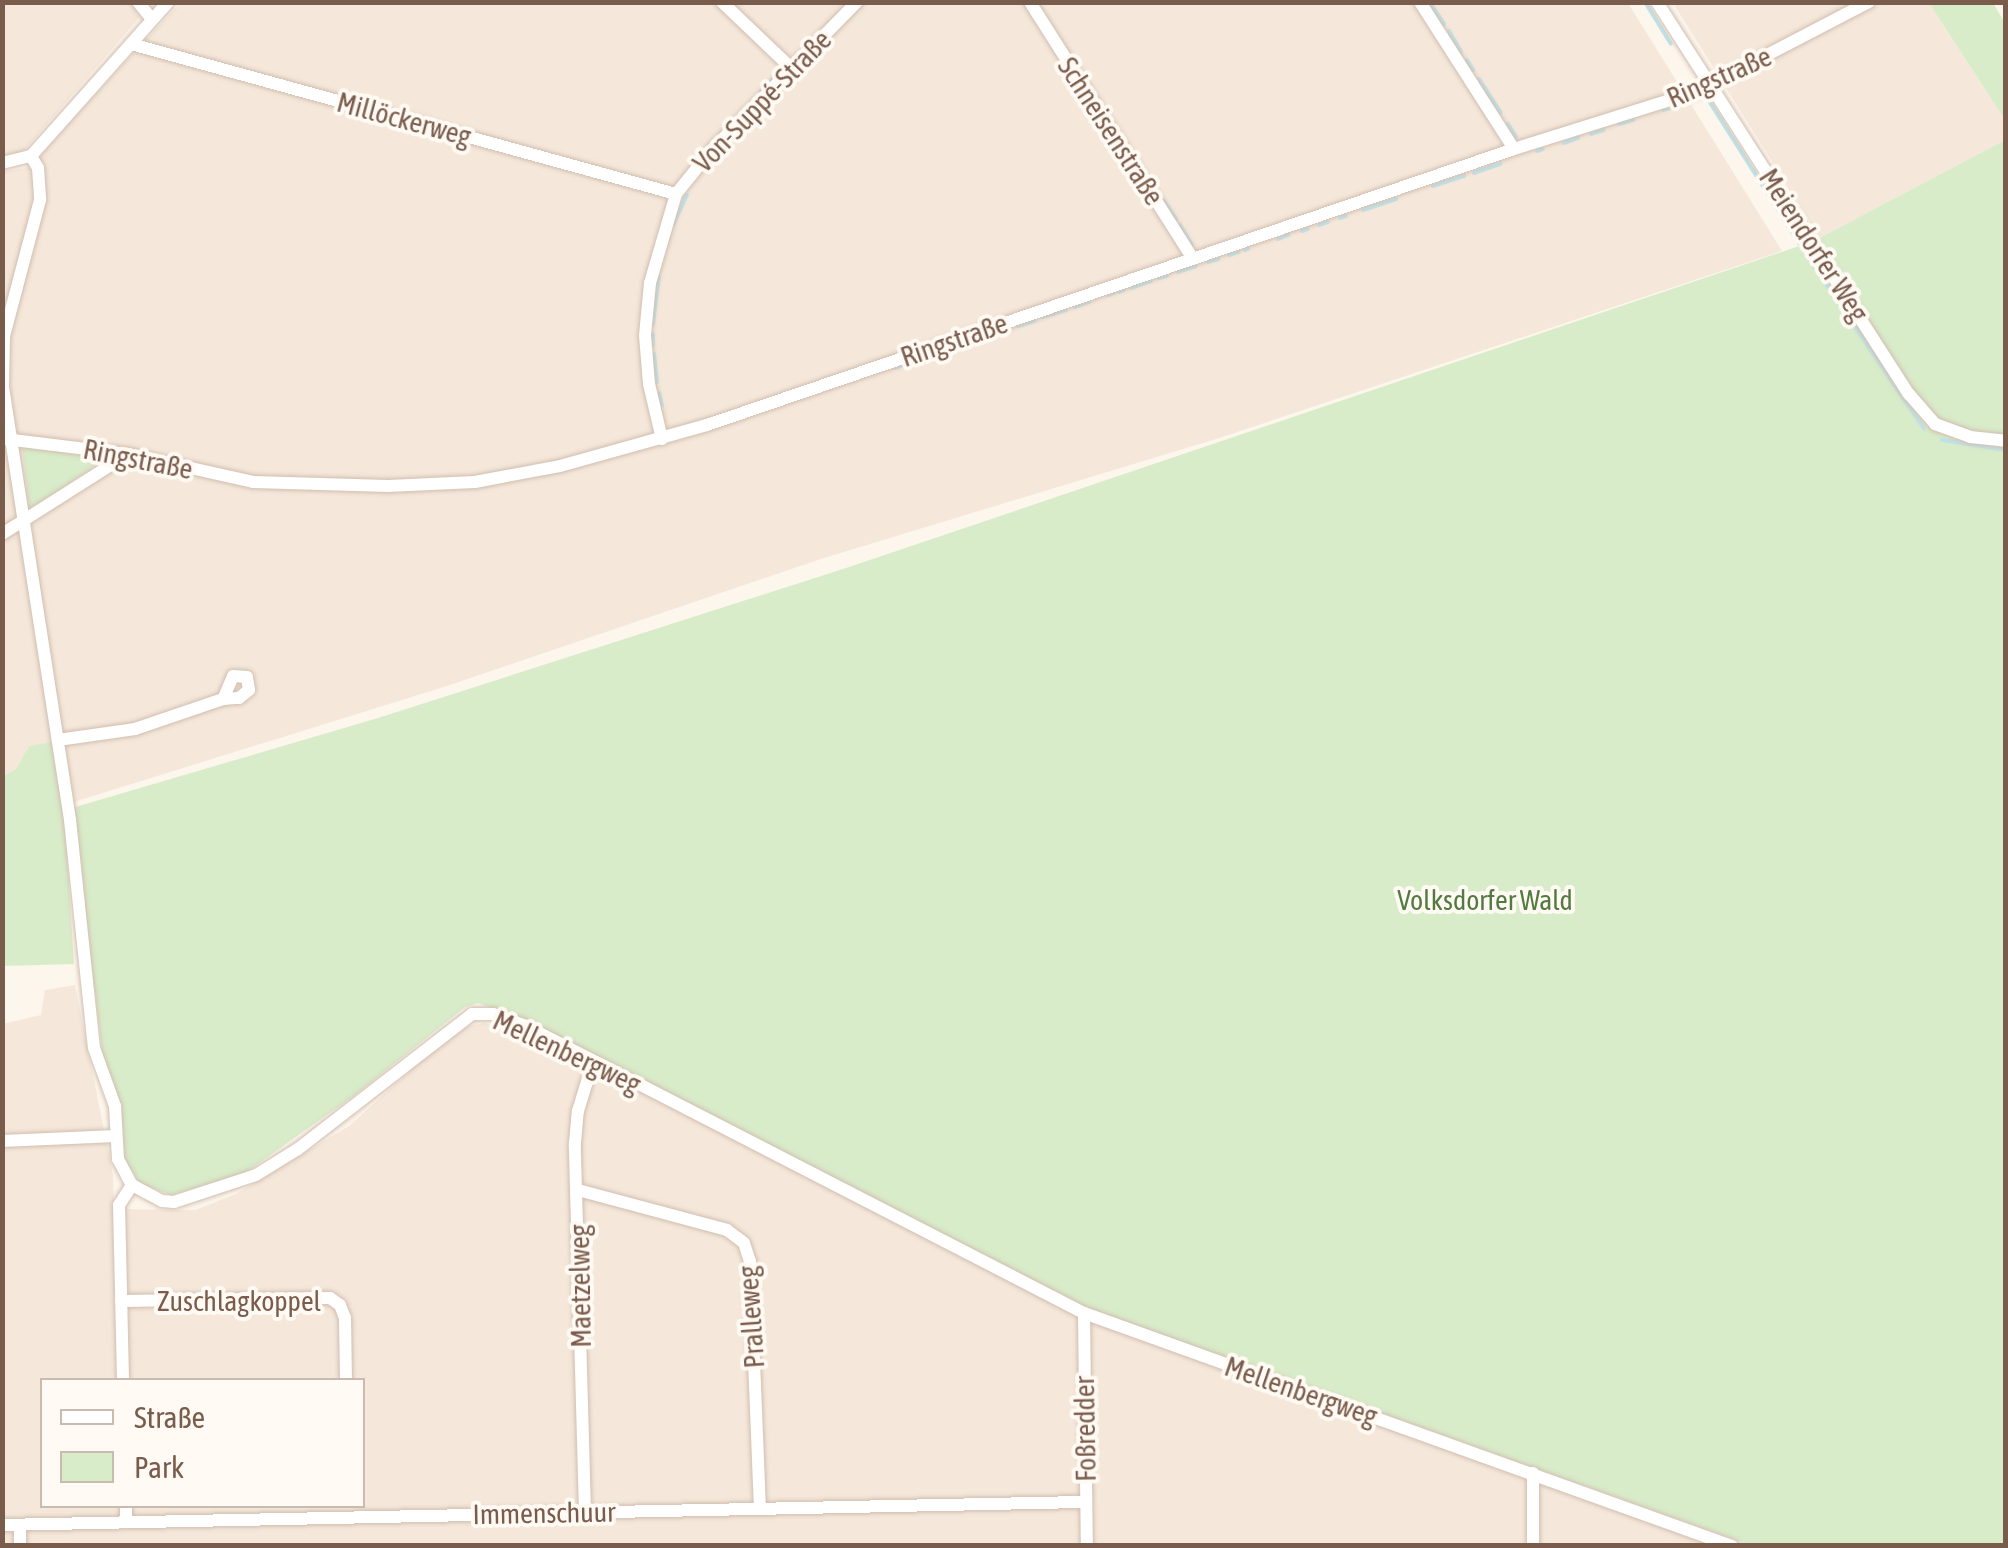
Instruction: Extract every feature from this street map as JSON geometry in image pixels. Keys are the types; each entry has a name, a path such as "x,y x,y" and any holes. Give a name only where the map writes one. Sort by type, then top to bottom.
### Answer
{"street":[{"path":"138,2 152,20"},
{"path":"2,163 31,156 168,2"},
{"path":"722,2 792,68"},
{"name":"Von-Suppé-Straße","path":"662,439 649,384 645,335 650,282 676,194 710,152 857,2"},
{"name":"Schneisenstraße","path":"1030,2 1193,258"},
{"path":"1420,2 1514,150"},
{"name":"Meiendorfer Weg","path":"1658,2 1909,394 1935,424 1970,437 2006,441"},
{"name":"Ringstraße","path":"7,439 128,454 253,482 388,486 475,482 560,466 662,439 1710,86 1868,2"},
{"name":"Millöckerweg","path":"131,44 676,194"},
{"path":"31,156 38,168 40,200 4,336 3,387 7,439 58,740 94,1048 115,1106 121,1168 132,1185 119,1205 122,1378"},
{"path":"2,534 128,454"},
{"path":"58,740 149,726 223,699"},
{"name":"Mellenbergweg","path":"132,1185 162,1201 174,1202 256,1176 298,1149 472,1014 493,1014 526,1026 1084,1313 1533,1473 1696,1539 1732,1546"},
{"name":"Maetzelweg","path":"585,1512 578,1110 594,1062"},
{"path":"2,1141 116,1136"},
{"name":"Pralleweg","path":"578,1190 727,1230 744,1243 750,1260 760,1508"},
{"name":"Zuschlagkoppel","path":"121,1300 330,1298 340,1306 344,1318 346,1378"},
{"name":"Foßredder","path":"1084,1313 1087,1546"},
{"path":"1533,1473 1533,1546"},
{"name":"Immenschuur","path":"2,1525 349,1511 585,1512 1086,1502"},
{"path":"126,1508 126,1522"},
{"path":"20,1524 20,1546"}],"shaded area":[{"path":"2,3 152,3 20,155 3,154"},
{"path":"180,3 1628,3 1782,251 1216,439 824,558 447,686 64,805 29,746 16,769 3,776 3,171 27,168"},
{"path":"1673,3 1929,3 2005,120 2005,140 1820,238"},
{"path":"75,985 113,1175 114,1209 195,1210 236,1194 349,1126 420,1062 468,1026 485,1023 566,1051 1080,1306 1751,1545 3,1545 2,1024 41,1015 45,990"}],"green space":[{"path":"1929,3 1993,3 2005,23 2005,120"},
{"name":"Volksdorfer Wald","path":"2005,140 2005,1545 1751,1545 1080,1306 526,1021 478,1003 465,1007 355,1095 242,1175 171,1195 141,1184 125,1161 120,1108 104,1066 72,808 378,718 846,568 1814,241"},
{"path":"22,445 107,456 30,511"},
{"path":"54,742 64,805 74,964 3,966 3,776 16,769 29,746"}],"waterway":[{"path":"1645,2 1671,44"},
{"path":"1431,4 1444,24"},
{"path":"1449,31 1461,52"},
{"path":"1467,60 1473,70"},
{"path":"761,91 773,79"},
{"path":"1479,79 1501,113"},
{"path":"1707,98 1804,251"},
{"path":"1663,110 1693,100"},
{"path":"1619,124 1633,120"},
{"path":"1508,124 1516,137"},
{"path":"1591,134 1603,130"},
{"path":"1564,143 1578,138"},
{"path":"1537,151 1543,149"},
{"path":"1134,155 1157,190"},
{"path":"1474,173 1500,164"},
{"path":"1433,186 1464,176"},
{"path":"673,225 687,195"},
{"path":"1363,210 1396,199"},
{"path":"1164,201 1176,219"},
{"path":"1340,218 1346,216"},
{"path":"1319,225 1328,222"},
{"path":"1180,225 1192,245"},
{"path":"1302,231 1308,229"},
{"path":"1278,239 1288,235"},
{"path":"1229,255 1239,252"},
{"path":"1208,262 1219,259"},
{"path":"1809,259 1924,429"},
{"path":"1178,272 1196,266"},
{"path":"653,324 659,276"},
{"path":"1159,278 1167,276"},
{"path":"1131,288 1151,281"},
{"path":"1119,292 1124,290"},
{"path":"1108,295 1114,293"},
{"path":"1075,307 1089,302"},
{"path":"1043,317 1066,310"},
{"path":"1018,326 1034,321"},
{"path":"1001,332 1009,329"},
{"path":"653,334 653,345"},
{"path":"982,339 989,336"},
{"path":"964,345 974,341"},
{"path":"929,356 949,350"},
{"path":"654,354 657,382"},
{"path":"894,368 915,361"},
{"path":"659,393 662,406"},
{"path":"1942,440 2006,450"}]}
